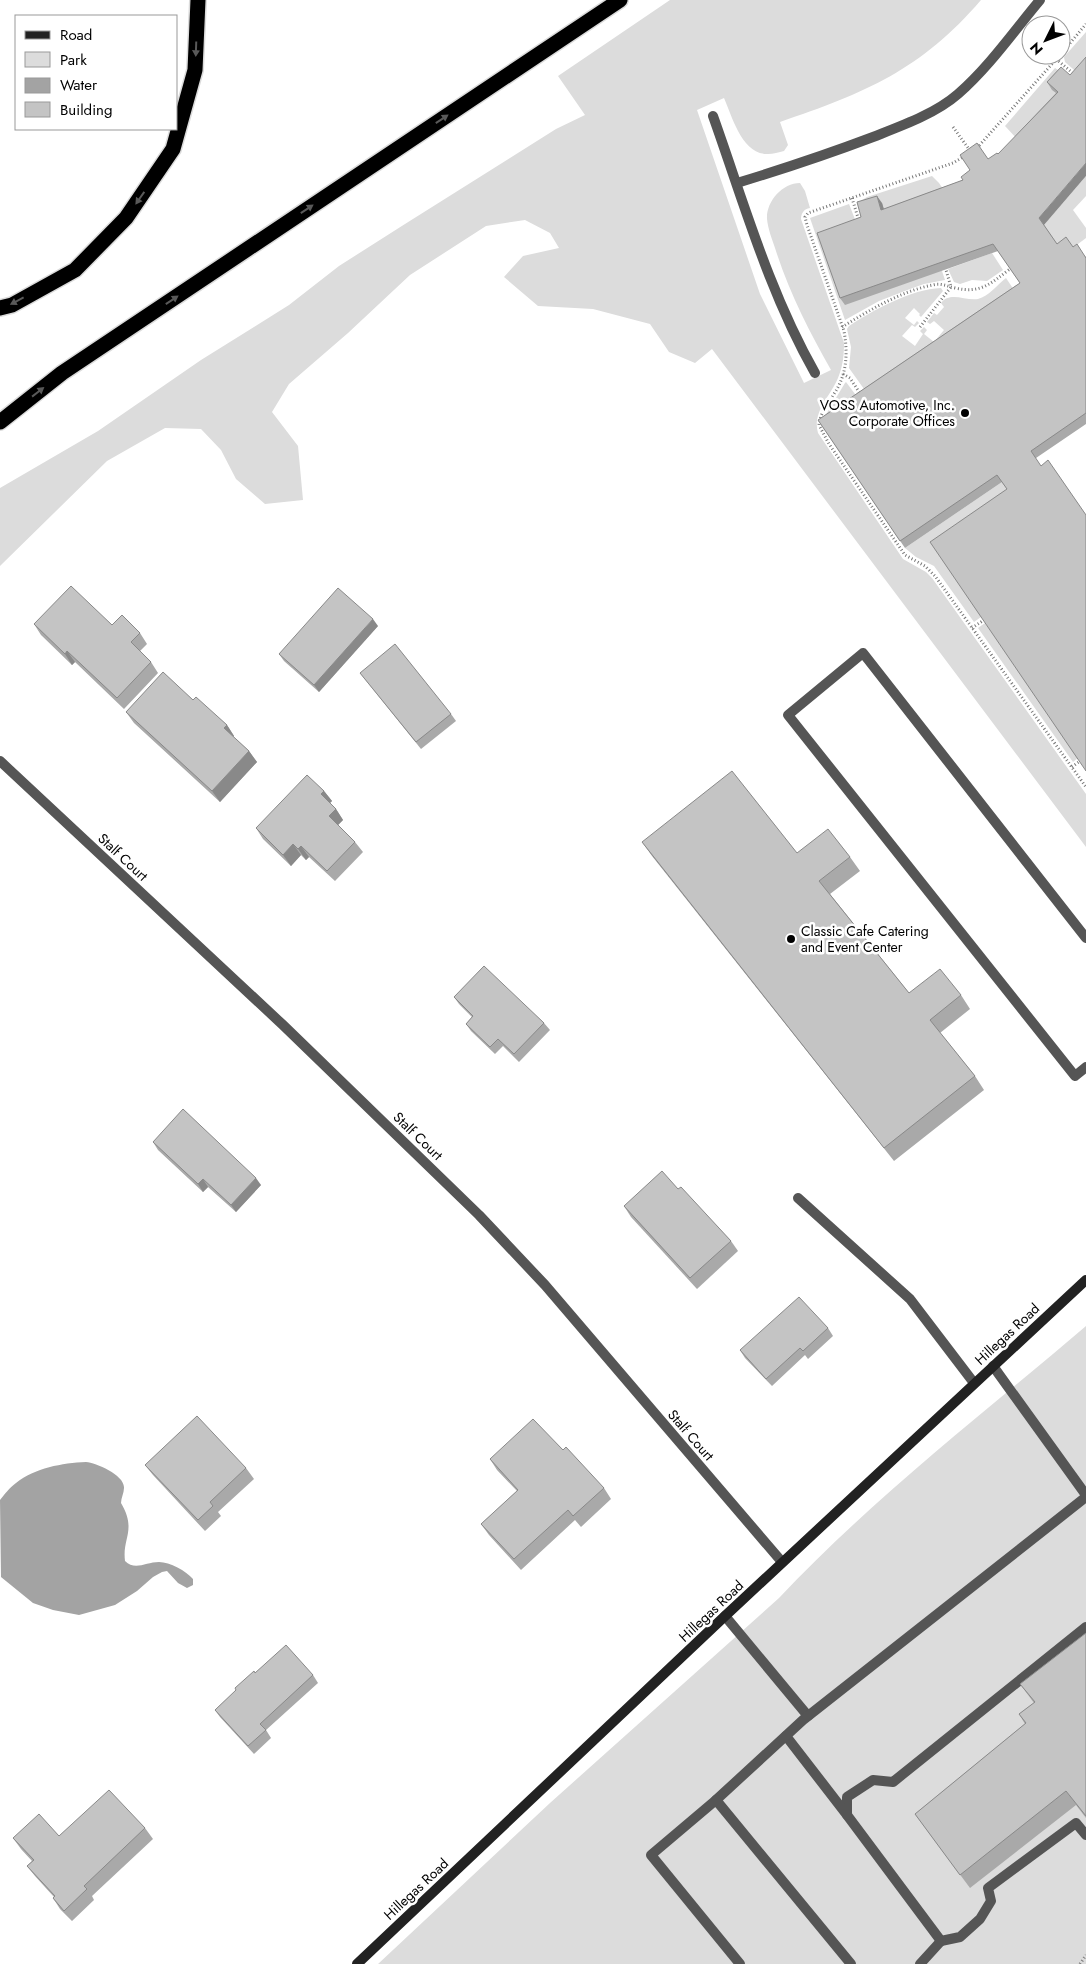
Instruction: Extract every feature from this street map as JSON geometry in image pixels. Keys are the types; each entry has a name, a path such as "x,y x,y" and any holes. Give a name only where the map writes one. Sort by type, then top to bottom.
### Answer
{"highway":[{"path":"0,308 12,305 75,270 126,218 173,149 196,70 198,0"},
{"path":"0,422 62,373 620,0"}],"main road":[{"name":"Hillegas Road","path":"357,1964 782,1562 1086,1280"}],"street":[{"path":"737,183 806,162 898,127 933,110 956,96 973,80 1040,0"},
{"path":"713,116 765,266 782,309 815,373"},
{"path":"1086,938 863,653 788,715 1075,1076 1086,1067"},
{"name":"Stalf Court","path":"0,761 283,1025 479,1215 545,1285 782,1562"},
{"path":"798,1198 910,1300 974,1383"},
{"path":"740,1964 651,1855 716,1800 808,1716 1086,1496 993,1366"},
{"path":"725,1616 808,1716"},
{"path":"847,1815 847,1797 873,1780 893,1782 1086,1627"},
{"path":"786,1736 941,1941"},
{"path":"716,1800 851,1964"},
{"path":"920,1964 941,1941 960,1937 980,1919 991,1901 988,1888 1076,1823 1086,1835"}],"path":[{"path":"1071,41 1086,24"},
{"path":"1051,65 985,141 953,164 808,213 806,217 842,327 847,357 841,382 820,420 819,425 822,432 905,555 931,570 1086,787"},
{"path":"1063,65 1079,79"},
{"path":"953,127 974,156"},
{"path":"852,198 861,226"},
{"path":"842,327 880,305 907,293 941,284 971,291 982,288 1010,269"},
{"path":"946,270 951,287"},
{"path":"920,327 951,287"},
{"path":"844,374 850,378 864,399"},
{"path":"972,628 984,620"},
{"path":"1072,767 1080,761"},
{"path":"1080,1964 1086,1955"}],"green space":[{"path":"670,0 981,0 936,45 890,76 839,101 780,122 788,145 784,151 768,154 759,153 751,148 739,133 724,98 697,110 760,294 804,383 831,370 793,296 769,230 767,213 772,200 787,186 800,183 805,191 810,208 803,212 801,219 844,343 840,374 817,418 818,433 903,559 926,572 932,578 1086,794 1086,847 712,349 695,363 669,352 650,324 593,309 538,306 504,277 523,256 559,248 550,233 525,220 486,226 410,275 348,333 289,384 272,412 298,446 303,500 265,504 236,479 221,450 201,429 165,428 107,461 0,566 0,488 98,431 201,360 289,305 339,266 556,129 585,115 558,76"},
{"path":"1086,32 1086,71 1081,76 1068,65 1071,65 1071,49"},
{"path":"1055,68 1066,75 1063,99 1018,140 1005,126"},
{"path":"932,176 947,195 886,217 859,202 867,197"},
{"path":"1086,176 1086,196 1073,210 1086,228 1086,238 1074,247 1062,251 1044,225"},
{"path":"849,204 858,227 942,271 945,280 924,284 879,301 845,320 810,218"},
{"path":"992,253 1003,270 987,281 972,280 960,284 954,282 948,269"},
{"path":"1006,278 1014,290 869,396 849,368 851,347 847,329 869,313 905,296 941,288 943,291 921,317 914,308 905,318 914,325 917,321 919,323 915,327 912,325 902,336 915,346 923,334 920,331 924,327 927,330 924,334 934,342 944,330 934,321 930,324 927,322 934,313 937,315 944,307 941,303 945,299 953,297 982,298"},
{"path":"845,383 861,402 822,421"},
{"path":"1002,482 1012,496 981,617 974,622 934,566 916,557 905,548"},
{"path":"985,623 1078,758 1073,762 978,628"},
{"path":"1086,1326 1086,1964 378,1964 550,1803 779,1598 852,1526 929,1458"}],"water":[{"path":"86,1462 109,1470 123,1483 124,1490 121,1503 126,1512 129,1527 125,1561 137,1566 154,1562 168,1564 190,1576 193,1579 193,1585 187,1588 178,1583 167,1571 162,1572 115,1605 79,1615 53,1610 33,1603 1,1577 0,1500 7,1491 23,1478 40,1470 58,1465"}],"building":[{"name":"VOSS Automotive, Inc. Corporate Offices","path":"1086,57 1086,163 1039,218 1057,244 1066,237 1073,247 1077,244 1086,258 1086,413 1031,451 1041,466 1048,460 1086,515 1086,771 930,542 1007,489 997,475 900,541 818,420 1020,283 993,244 840,298 817,233 861,217 857,202 877,196 881,210 963,180 961,177 970,170 960,155 977,143 988,159 998,154 1058,92 1047,82 1061,67 1070,75"},
{"path":"71,586 112,625 122,615 140,633 131,642 151,662 117,698 67,651 65,654 34,624"},
{"path":"338,588 373,619 314,685 279,654"},
{"path":"395,644 451,714 416,742 360,673"},
{"path":"163,672 193,700 196,697 227,725 224,728 249,751 212,791 126,712"},
{"name":"Classic Cafe Catering and Event Center","path":"732,771 797,853 828,829 850,857 819,881 909,993 940,969 961,995 930,1020 975,1076 884,1148 642,842"},
{"path":"307,775 324,791 321,794 336,809 329,816 355,842 327,871 301,846 298,849 293,844 283,855 256,828"},
{"path":"484,966 544,1023 514,1054 498,1039 490,1047 466,1024 473,1016 454,997"},
{"path":"183,1109 256,1178 231,1205 203,1179 198,1184 153,1142"},
{"path":"662,1171 678,1189 681,1187 731,1241 690,1278 624,1206"},
{"path":"799,1297 828,1328 803,1351 800,1348 766,1379 740,1350"},
{"path":"197,1416 246,1468 210,1502 213,1506 198,1520 145,1465"},
{"path":"533,1419 563,1450 566,1447 604,1488 573,1516 568,1510 514,1559 481,1524 518,1490 490,1459"},
{"path":"1086,1633 1086,1816 1066,1791 960,1875 915,1814 1026,1723 1019,1714 1035,1702 1020,1684"},
{"path":"286,1645 313,1675 260,1724 266,1730 248,1746 215,1710 236,1690 235,1688"},
{"path":"109,1790 145,1828 84,1886 87,1889 64,1911 53,1898 55,1896 27,1866 34,1860 13,1838 39,1814 59,1836"}],"place":[{"name":"VOSS Automotive, Inc. Corporate Offices","path":"965,413"},
{"name":"Classic Cafe Catering and Event Center","path":"791,939"}]}
